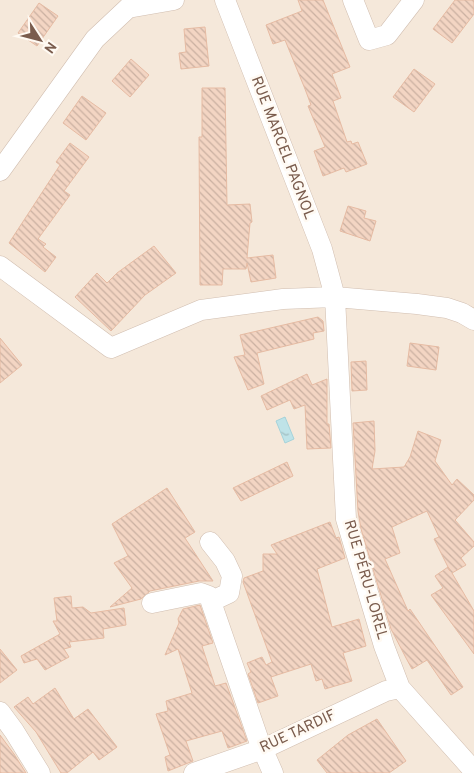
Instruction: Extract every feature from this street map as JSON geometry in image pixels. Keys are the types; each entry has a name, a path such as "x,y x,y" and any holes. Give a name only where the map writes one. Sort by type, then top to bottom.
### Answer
{"street":[{"path":"0,172 95,39 128,8 174,0"},
{"name":"RUE MARCEL PAGNOL","path":"225,0 322,249 335,297"},
{"path":"353,0 369,40 387,35 414,0"},
{"path":"0,266 111,348 201,310 283,299 335,297 447,308 462,313 474,320"},
{"name":"RUE PÉRU-LOREL","path":"335,297 346,519 384,646 400,688 474,771"},
{"path":"210,542 225,561 232,576 229,592 212,601"},
{"path":"152,603 201,592 209,596 273,773"},
{"name":"RUE TARDIF","path":"194,773 263,749 386,691 400,688"},
{"path":"0,712 14,730 40,773"}],"shaded area":[{"path":"0,0 474,0 474,773 0,773"}],"water":[{"path":"285,417 294,439 285,443 276,421"}],"building":[{"path":"298,0 323,0 350,67 332,74 341,98 333,101 347,142 351,141 352,144 358,142 367,164 346,172 344,168 323,176 314,151 325,147 308,106 311,105 305,89 285,40 273,44 266,25 302,11"},
{"path":"455,0 474,0 474,14 452,43 433,29"},
{"path":"39,3 58,16 37,46 18,33"},
{"path":"205,27 209,66 181,69 179,53 186,52 184,29"},
{"path":"131,59 149,75 130,97 112,81"},
{"path":"414,69 435,84 414,112 393,97"},
{"path":"202,88 225,88 227,205 250,204 252,222 250,223 247,258 273,255 276,278 251,282 247,263 246,269 223,269 222,285 200,285 199,137 202,137"},
{"path":"82,96 106,113 86,140 63,123"},
{"path":"70,143 89,157 64,191 70,195 38,239 46,244 43,247 56,257 45,272 9,243 60,165 56,162"},
{"path":"348,206 366,211 364,218 376,221 370,241 340,231"},
{"path":"154,246 176,273 145,295 111,331 75,297 97,273 107,283 117,273"},
{"path":"318,317 323,321 324,331 313,333 314,339 257,353 264,384 248,390 234,357 245,355 240,335"},
{"path":"0,338 22,365 0,383"},
{"path":"410,343 439,347 436,370 407,366"},
{"path":"366,361 367,390 352,391 351,362"},
{"path":"307,374 312,385 327,379 327,424 329,424 331,448 307,449 305,405 294,409 290,400 267,410 261,396"},
{"path":"374,421 375,451 372,469 404,467 410,457 418,431 441,440 435,461 452,485 457,479 474,495 474,500 455,520 474,542 474,546 461,558 466,565 452,573 474,611 474,654 431,595 443,588 435,576 448,567 434,539 439,537 427,511 392,527 400,553 385,559 408,611 410,609 463,687 451,695 427,660 412,669 391,629 361,529 358,511 353,423"},
{"path":"287,462 293,476 241,501 233,488"},
{"path":"167,488 195,532 185,538 213,581 199,581 150,591 141,599 110,607 132,588 114,563 128,556 112,524"},
{"path":"330,522 336,538 339,537 345,558 317,569 332,627 359,619 366,646 343,653 352,681 325,689 322,679 316,681 311,664 271,677 278,696 258,703 248,674 251,672 247,663 262,657 266,665 272,662 243,582 244,578 263,571 263,554 277,554 271,545"},
{"path":"71,596 72,608 83,607 91,613 124,608 126,625 103,629 104,638 69,642 71,647 64,649 69,657 45,670 37,659 24,663 21,656 60,634 53,621 57,621 54,598"},
{"path":"200,605 213,643 202,646 215,686 226,683 247,741 228,748 222,731 186,741 193,761 168,771 165,757 170,755 156,714 168,711 166,701 192,693 178,649 165,655 183,609"},
{"path":"0,649 17,670 0,683"},
{"path":"55,688 74,719 88,709 117,747 99,760 93,752 67,773 61,773 36,732 14,707 28,697 33,704"},
{"path":"377,719 406,761 389,773 327,773 317,760 348,735"},
{"path":"0,735 14,754 26,773 0,773"}]}
